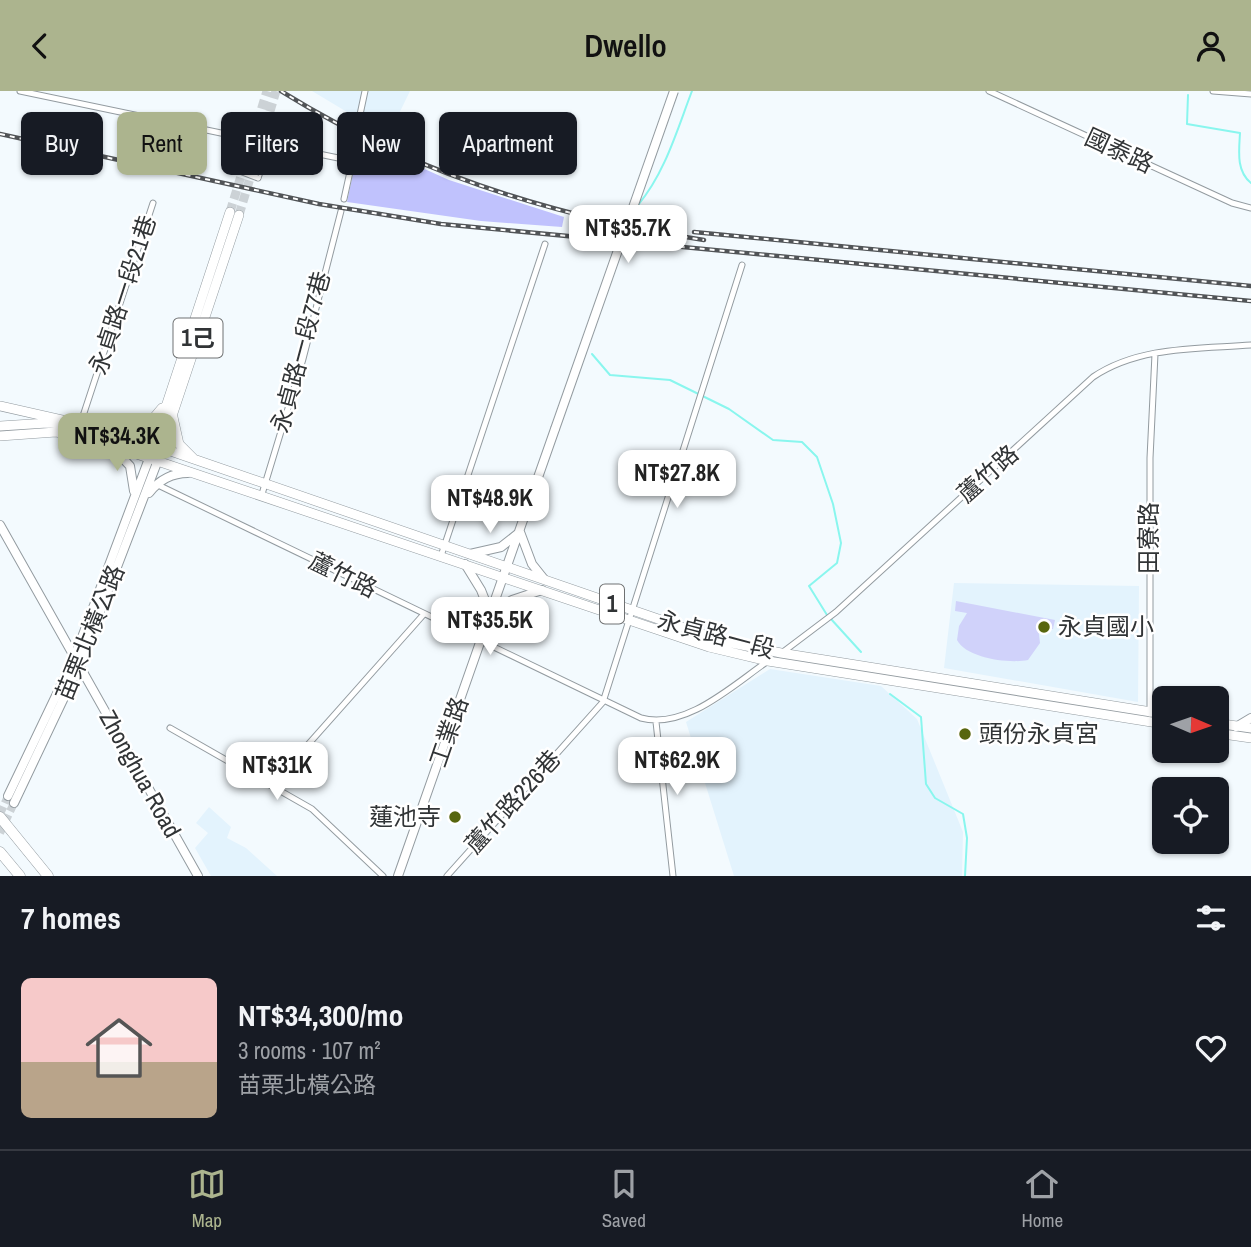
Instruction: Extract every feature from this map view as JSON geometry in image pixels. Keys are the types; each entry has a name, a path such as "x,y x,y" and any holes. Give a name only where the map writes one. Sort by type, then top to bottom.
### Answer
{"highway":[{"path":"0,817 48,876"},
{"path":"0,852 20,876"}],"main road":[{"name":"1己","path":"154,458 171,391 235,213 173,414 157,447"},
{"path":"111,439 146,427 157,416 171,391"},
{"path":"0,406 75,430"},
{"path":"173,414 179,444 200,469"},
{"name":"永貞路一段","path":"0,426 47,423 157,447 200,469"},
{"name":"永貞路一段","path":"0,436 75,430"},
{"name":"永貞路一段","path":"111,439 154,458 200,469 629,615 709,647 768,661 1058,702 1150,712"},
{"name":"永貞路一段","path":"629,615 722,641 1058,702 1150,722"},
{"path":"1229,726 1251,728"},
{"path":"1229,735 1251,739"}],"street":[{"path":"20,91 240,137 244,143 237,170 258,178 270,144 337,158"},
{"path":"361,112 365,91"},
{"name":"工業路","path":"398,876 674,91"},
{"name":"國泰路","path":"989,91 1232,203 1251,208"},
{"path":"1213,91 1251,94"},
{"path":"344,199 350,175"},
{"name":"永貞路一段21巷","path":"66,444 82,419 153,203"},
{"name":"永貞路一段77巷","path":"263,490 303,359 341,211"},
{"path":"442,552 545,244"},
{"name":"蘆竹路226巷","path":"447,876 603,702 742,265"},
{"name":"蘆竹路","path":"781,653 833,615 1093,377 1122,361 1155,354 1251,345"},
{"name":"田寮路","path":"1150,722 1150,458 1155,354"},
{"path":"0,443 13,434"},
{"path":"111,439 130,466 139,499 171,475 200,469"},
{"name":"苗栗北橫公路","path":"139,499 75,656 11,800 79,666 154,458"},
{"name":"蘆竹路","path":"156,484 603,702 656,722"},
{"name":"Zhonghua Road","path":"0,525 198,876"},
{"path":"520,532 544,586 490,613 466,559 501,547 520,532"},
{"path":"273,785 424,614"},
{"path":"673,876 656,722 701,706 781,653"},
{"path":"1236,727 1251,718"},
{"path":"170,728 312,809 383,876"}],"shaded area":[{"path":"312,91 410,91 400,112 347,112"},
{"path":"425,169 449,180 564,217 562,227 481,221 347,202 353,175 425,175"},
{"name":"永貞國小","path":"954,583 1139,586 1138,702 944,668"},
{"path":"956,601 1055,620 1053,629 1038,627 1040,643 1028,660 1000,660 978,655 957,640 959,626 967,613 955,611"},
{"path":"770,669 881,686 917,719 963,832 962,876 734,876 686,722"},
{"path":"209,807 231,827 227,838 246,848 277,876 211,876 195,848 208,833 196,823"}],"waterway":[{"path":"638,205 663,165 692,91"},
{"path":"1188,95 1187,124 1240,133 1241,167 1251,183"},
{"path":"592,354 610,375 670,380 729,409 773,440 802,442 817,457 833,504 841,543 837,563 809,586 827,615"},
{"path":"831,619 861,652"},
{"path":"890,694 921,717 926,784 935,798 963,814 967,838 965,876"}],"tunnel":[{"path":"230,212 267,91"},
{"path":"239,215 276,91"},
{"path":"0,814 8,796"},
{"path":"0,833 14,803"}],"railway":[{"path":"281,91 330,120 381,145 432,168 485,187 593,218 704,240"},
{"path":"0,134 319,204 441,224 1251,301"},
{"path":"694,232 1251,286"}],"place":[{"name":"永貞國小","path":"1044,627"},
{"name":"頭份永貞宮","path":"965,734"},
{"name":"蓮池寺","path":"455,817"}]}
